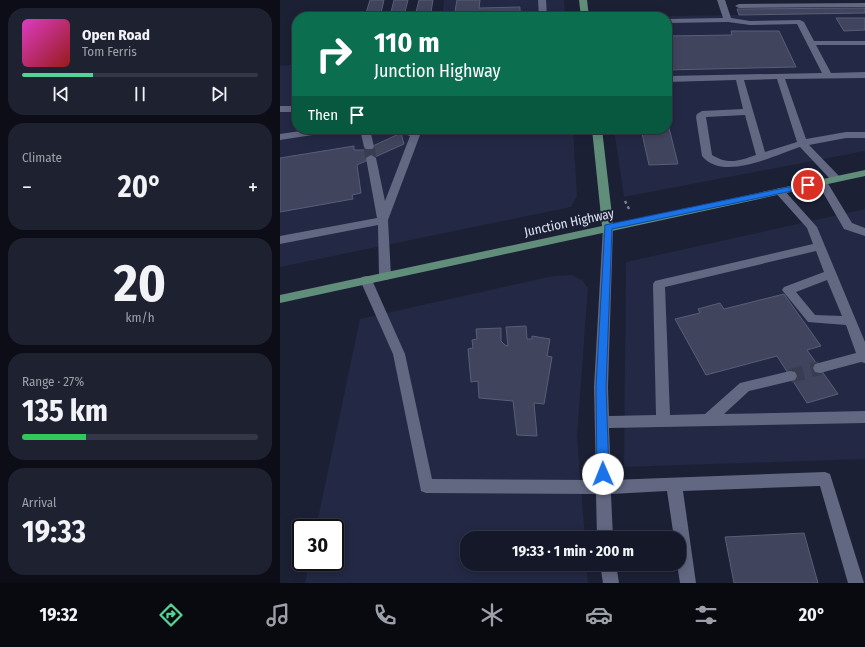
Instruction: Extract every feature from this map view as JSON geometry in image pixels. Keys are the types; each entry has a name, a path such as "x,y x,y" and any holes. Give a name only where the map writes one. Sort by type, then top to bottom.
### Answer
{"main road":[{"path":"583,0 584,12"},
{"path":"598,134 608,227"},
{"name":"Junction Highway","path":"280,299 608,227 865,173"}],"street":[{"path":"542,0 543,12"},
{"path":"721,0 728,20"},
{"path":"739,6 865,5"},
{"path":"672,21 728,20 750,23 800,22 828,76"},
{"path":"811,43 865,43"},
{"path":"780,76 802,143 836,179"},
{"path":"672,80 780,76 864,78"},
{"path":"739,78 761,157"},
{"path":"280,109 292,109"},
{"path":"748,112 702,114 701,117 708,156 714,161 725,165 736,165 802,143 846,135 865,135"},
{"path":"280,137 300,134"},
{"path":"367,134 369,147"},
{"path":"383,220 415,135 412,134"},
{"path":"371,158 383,220 385,276"},
{"path":"822,182 848,226 865,232"},
{"path":"779,191 812,227 865,357 820,368"},
{"path":"280,240 383,220"},
{"path":"605,531 601,387 608,227"},
{"path":"663,421 659,284 819,246"},
{"path":"831,274 788,290 812,319 850,321"},
{"path":"366,280 399,354 426,486 603,487 825,479 856,583"},
{"path":"708,420 746,387 790,376"},
{"path":"602,422 865,417"},
{"path":"674,484 688,583"},
{"path":"609,571 611,583"}],"shaded area":[{"path":"444,0 564,0 565,12 443,12"},
{"path":"865,13 865,151 624,197 615,134 672,134 672,16"},
{"path":"292,65 292,134 573,134 577,196 571,207 280,267 280,66"},
{"path":"865,209 865,459 624,467 626,262"},
{"path":"571,275 582,280 588,288 577,436 584,531 460,531 460,571 587,571 588,583 305,583 307,571 344,571 344,519 318,519 360,319 553,276"}],"building":[{"path":"370,0 384,0 381,12 366,12"},
{"path":"394,0 408,0 405,12 391,12"},
{"path":"419,0 433,0 431,12 416,12"},
{"path":"457,0 480,0 479,8 520,7 520,12 455,12"},
{"path":"865,8 865,13 739,15 737,9"},
{"path":"836,18 865,18 865,30 844,31"},
{"path":"731,31 779,31 796,67 672,70 672,36 732,35"},
{"path":"401,134 404,144 357,165 361,193 352,195 353,199 280,212 280,158 354,146 354,150 364,150"},
{"path":"642,134 670,134 678,164 649,165"},
{"path":"784,294 821,346 807,350 838,394 807,403 777,356 706,375 675,319 700,313 698,309 720,303 724,309"},
{"path":"526,326 527,339 532,339 532,336 550,339 547,356 552,357 544,404 534,403 537,436 517,435 513,401 479,398 478,381 471,382 468,349 473,348 472,340 477,339 476,329 501,328 501,341 508,346 506,327"},
{"path":"804,533 818,583 734,583 725,537"}],"tunnel":[{"path":"369,147 371,158"},
{"path":"790,376 820,368"}],"route":[{"path":"603,474 601,387 608,227 808,185"}]}
